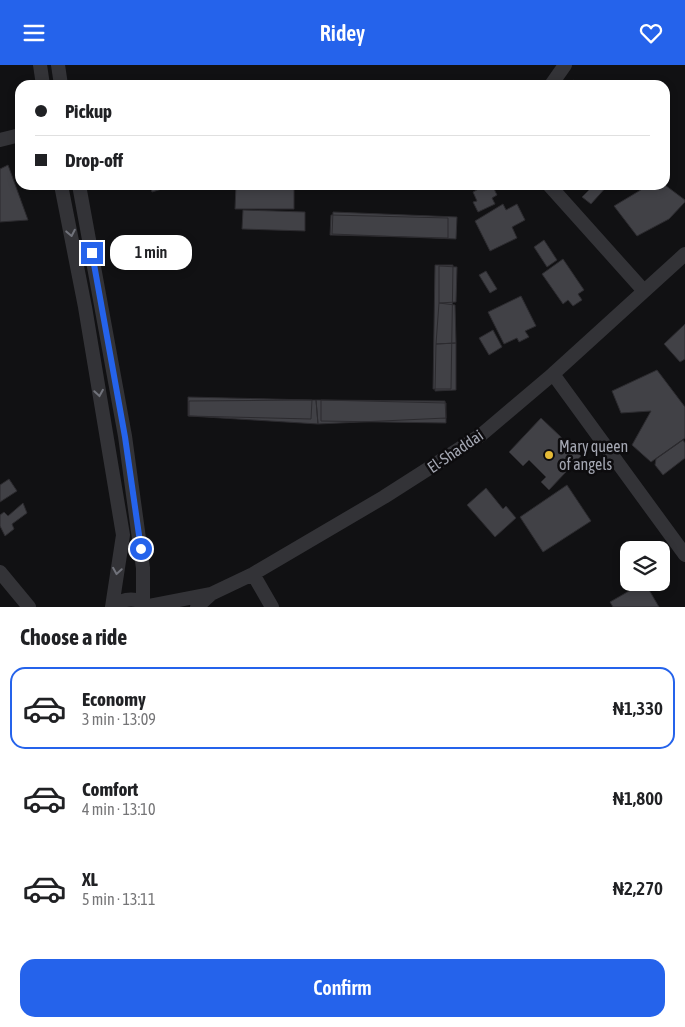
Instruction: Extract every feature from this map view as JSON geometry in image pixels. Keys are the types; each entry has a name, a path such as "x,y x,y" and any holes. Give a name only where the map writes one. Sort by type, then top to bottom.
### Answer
{"street":[{"path":"40,65 42,80"},
{"path":"58,65 60,80"},
{"path":"554,80 565,65"},
{"path":"0,140 15,136"},
{"path":"62,190 85,307 123,535 112,607"},
{"path":"80,190 126,446 147,605"},
{"path":"553,190 644,291"},
{"name":"El-Shaddai","path":"197,607 211,594 253,574 384,497 481,435 553,374 685,254"},
{"path":"85,307 101,305"},
{"path":"553,374 685,555"},
{"path":"0,572 29,607"},
{"path":"253,574 272,607"},
{"path":"112,607 123,600 130,599 147,605 211,594"}],"building":[{"path":"8,165 15,184 15,190 17,190 28,220 0,222 0,169"},
{"path":"670,189 685,200 669,219 637,236 614,206 641,190"},
{"path":"236,190 294,190 294,209 235,209"},
{"path":"477,190 494,190 497,195 492,198 495,204 478,212 473,202 477,201 473,192"},
{"path":"589,190 604,190 591,204 582,197"},
{"path":"503,204 506,210 517,204 525,220 512,227 517,238 490,251 475,221"},
{"path":"243,210 305,212 305,231 242,229"},
{"path":"333,212 457,217 456,239 332,234"},
{"path":"331,215 448,218 448,238 330,235"},
{"path":"544,240 557,260 547,267 534,247"},
{"path":"563,259 584,290 578,294 582,300 573,306 568,300 563,304 542,274"},
{"path":"435,265 453,265 451,389 433,389"},
{"path":"439,266 457,267 456,302 439,303"},
{"path":"486,271 497,289 490,293 479,275"},
{"path":"521,296 536,326 525,331 529,337 519,342 517,338 504,344 488,312"},
{"path":"439,303 455,305 456,343 436,344"},
{"path":"685,324 685,359 680,362 664,344"},
{"path":"493,330 502,347 489,355 479,338"},
{"path":"456,343 456,390 435,391 436,344"},
{"path":"657,370 685,407 685,438 651,462 632,445 651,411 621,413 612,391"},
{"path":"188,397 312,400 311,419 188,416"},
{"path":"316,400 445,401 446,418 318,424"},
{"path":"316,400 318,424 189,416 189,401"},
{"path":"321,400 446,403 446,423 321,421"},
{"path":"541,418 581,456 549,490 541,482 546,477 529,460 523,466 509,452"},
{"path":"683,440 685,443 685,458 663,475 655,465 656,459"},
{"path":"9,479 17,491 0,502 0,485"},
{"path":"567,485 591,521 543,552 520,517"},
{"path":"486,488 503,509 506,506 516,518 495,537 467,505"},
{"path":"23,503 27,513 12,524 14,529 5,536 0,526 0,515 4,512 8,516"},
{"path":"629,591 650,591 659,607 613,607 610,602"}],"place":[{"name":"Mary queen of angels","path":"549,455"}],"route":[{"path":"92,253 125,437 141,549"}]}
